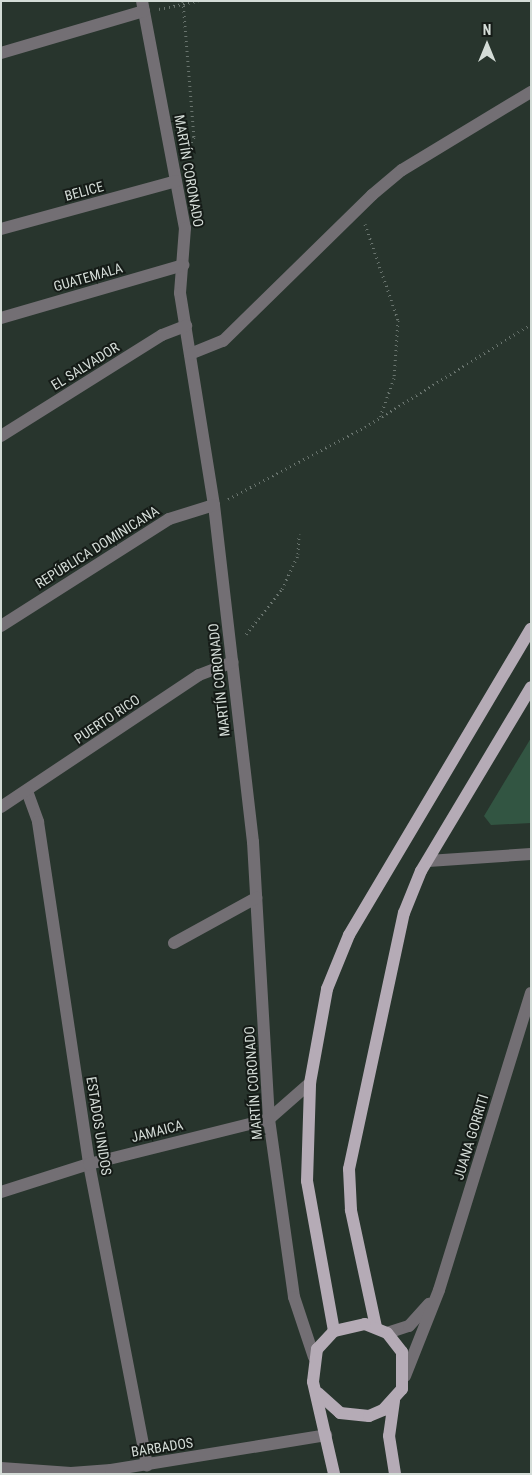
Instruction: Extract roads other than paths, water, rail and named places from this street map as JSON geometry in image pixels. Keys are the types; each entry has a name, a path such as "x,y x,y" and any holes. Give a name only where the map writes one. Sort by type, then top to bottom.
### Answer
{"main road":[{"path":"334,1331 308,1197 310,1083 327,989 349,935 531,629"},
{"path":"395,1474 389,1436 394,1400 405,1376 402,1352 381,1330 351,1210 349,1169 404,913 428,861 531,687"},
{"path":"334,1474 318,1394 314,1357 334,1331 355,1324 381,1330"},
{"path":"318,1394 340,1413 354,1417 369,1416 394,1400"}],"street":[{"path":"1,53 143,6"},
{"name":"MARTÍN CORONADO","path":"143,6 185,228 180,293 214,505 233,662 256,898 269,1119 294,1297 314,1357"},
{"path":"190,354 223,341 359,207 402,170 531,92"},
{"name":"BELICE","path":"1,229 176,181"},
{"name":"GUATEMALA","path":"1,318 183,265"},
{"name":"EL SALVADOR","path":"1,436 162,335 186,326"},
{"name":"REPÚBLICA DOMINICANA","path":"1,626 169,519 214,505"},
{"name":"PUERTO RICO","path":"1,807 199,675 233,662"},
{"name":"ESTADOS UNIDOS","path":"27,791 38,822 89,1164 147,1465"},
{"path":"428,861 531,854"},
{"path":"174,943 256,898"},
{"name":"JUANA GORRITI","path":"405,1376 439,1290 531,993"},
{"name":"JAMAICA","path":"1,1192 89,1164 269,1119 310,1083"},
{"name":"JUANA GORRITI","path":"381,1330 414,1322 439,1290"},
{"name":"BARBADOS","path":"1,1468 70,1473 147,1465 326,1435"}]}
